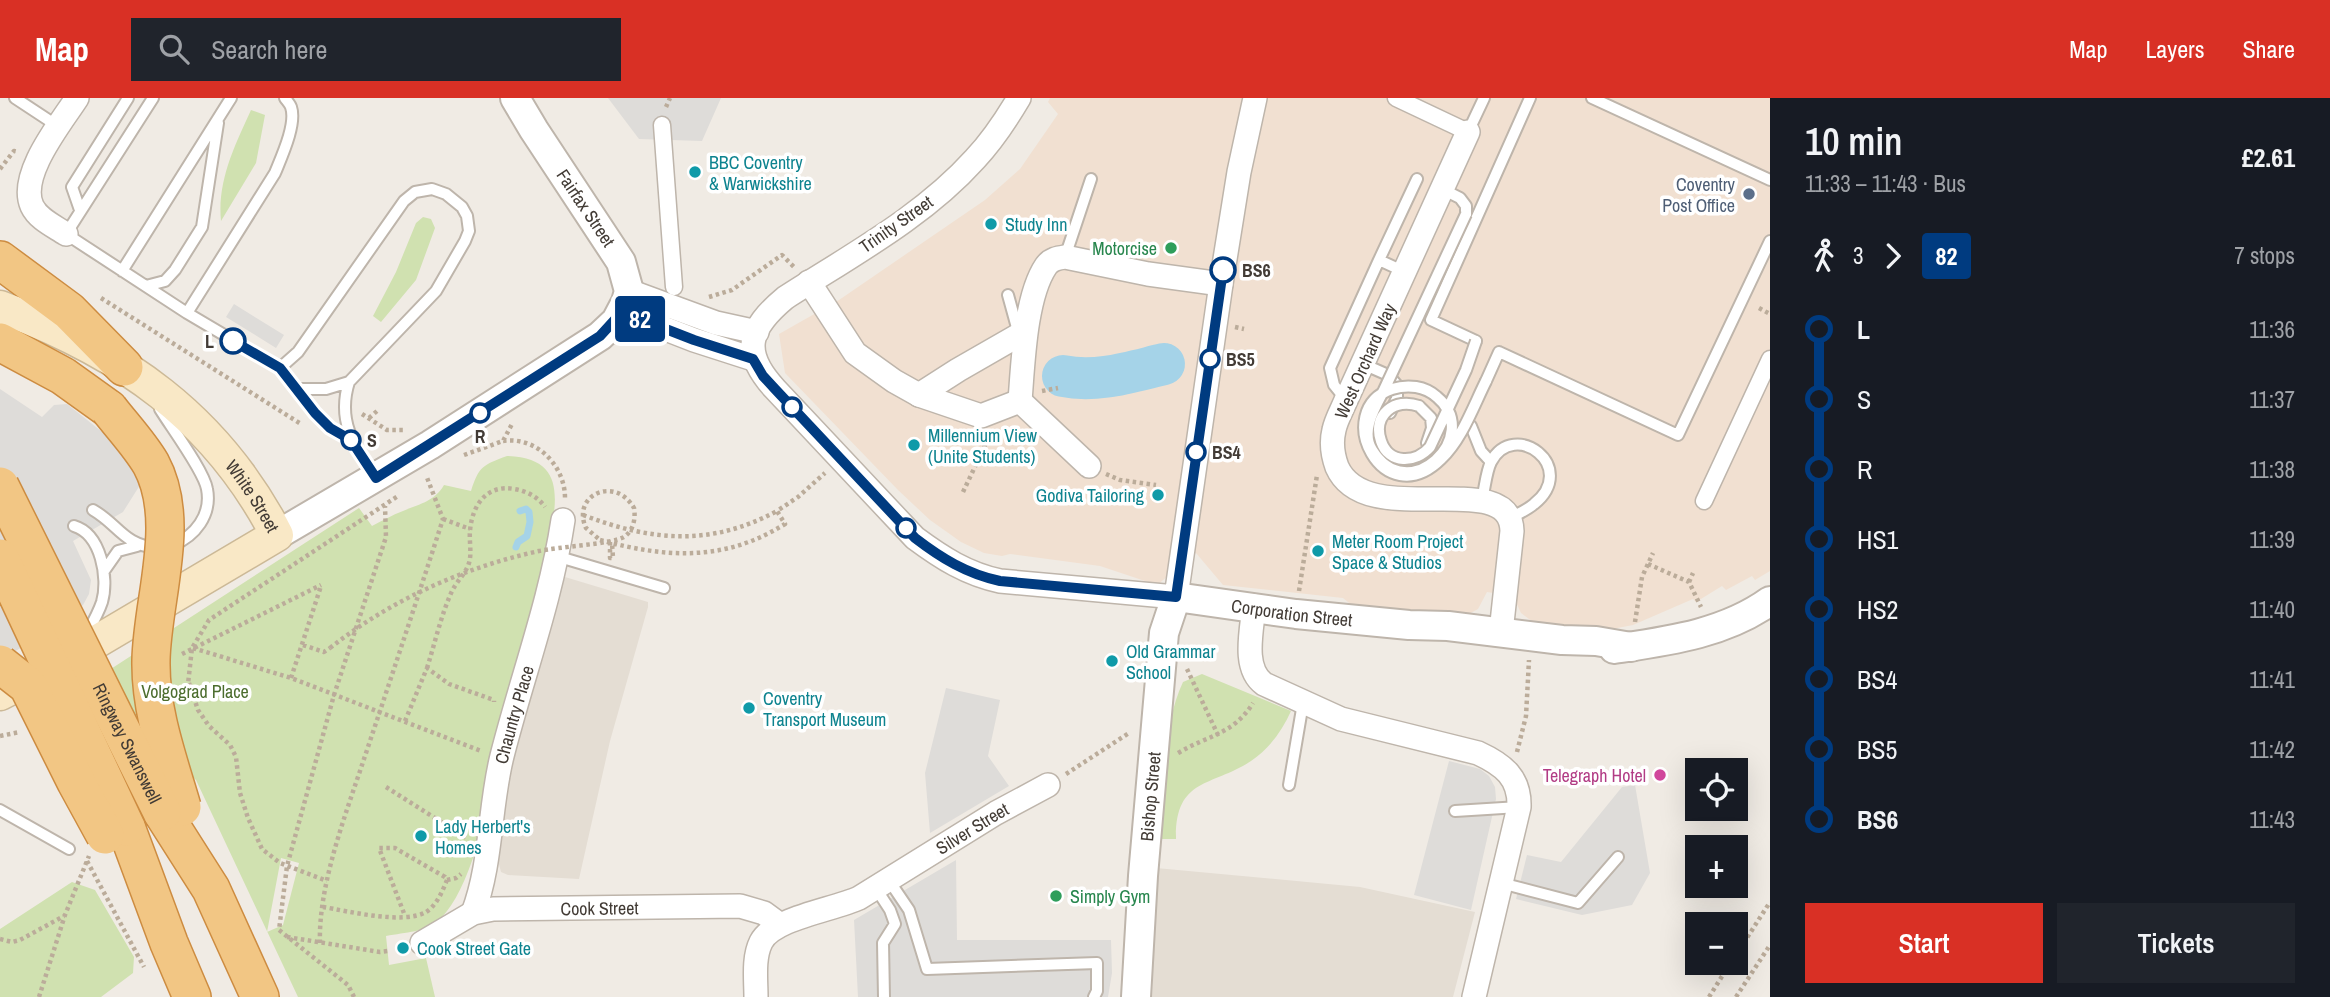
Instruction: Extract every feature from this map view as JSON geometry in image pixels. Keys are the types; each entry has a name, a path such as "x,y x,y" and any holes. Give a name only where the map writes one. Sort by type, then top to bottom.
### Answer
{"highway":[{"path":"0,260 69,311 132,372"},
{"path":"0,342 63,376 109,408 151,464 161,492 164,517 163,553 151,659 153,701 172,809"},
{"name":"Ringway Swanswell","path":"0,486 172,809 260,997"},
{"name":"Ringway Swanswell","path":"0,558 106,841 169,943 192,997"},
{"path":"0,664 28,686 106,841"}],"main road":[{"name":"White Street","path":"0,306 71,336 132,372 170,399 213,440 262,505 277,535 77,647 0,694"}],"street":[{"path":"66,234 42,218 33,208 30,198 32,174 77,98"},
{"name":"Fairfax Street","path":"496,98 534,130"},
{"name":"Fairfax Street","path":"515,98 621,261 625,301"},
{"name":"Trinity Street","path":"757,332 770,311 933,200 975,160 1002,126 1019,98"},
{"path":"1396,98 1468,132"},
{"path":"625,301 757,332 752,346 753,359 763,376 915,538 938,556 981,577 1000,581 1176,597 1221,284 1254,100"},
{"path":"662,125 674,287"},
{"name":"West Orchard Way","path":"1333,455 1334,431 1346,400 1468,132"},
{"path":"1088,466 1020,401 1022,331 1046,266 1053,260 1065,257 1148,274 1221,284"},
{"path":"809,282 855,353 894,381 919,395 981,416 1020,401"},
{"path":"625,301 694,340 753,359"},
{"path":"277,535 376,478 600,336 625,301"},
{"path":"919,395 1022,331"},
{"path":"1704,501 1770,359"},
{"path":"1333,455 1345,480 1369,495 1387,498 1482,499 1499,506 1510,518 1512,531 1501,632"},
{"name":"Chauntry Place","path":"473,913 484,877 502,759 557,514"},
{"name":"Corporation Street","path":"1176,597 1296,614 1448,626 1631,647"},
{"name":"Bishop Street","path":"1136,997 1143,876 1164,633 1176,597"},
{"path":"1254,606 1251,661 1255,674 1264,684 1341,719 1478,753 1493,760 1511,776 1520,791 1519,807 1474,997"},
{"name":"Corporation Street","path":"1409,625 1447,637 1530,649 1597,652 1655,644 1767,611"},
{"name":"Silver Street","path":"779,925 841,907 996,813 1048,785"},
{"name":"Cook Street","path":"422,943 473,913 512,908 740,906 764,913 779,925"},
{"path":"756,997 755,971 761,942 779,925"}],"lane":[{"path":"15,98 59,127"},
{"path":"80,210 72,187 128,98"},
{"path":"153,98 66,234 187,313 280,368 307,405 330,428 351,440"},
{"path":"122,271 231,98"},
{"path":"187,313 275,173 292,121 291,107 285,98"},
{"path":"1468,132 1484,98"},
{"path":"1363,364 1388,375 1397,385 1397,398 1387,418 1383,434 1386,442 1401,455 1411,455 1426,446 1431,436 1431,418 1426,412 1409,403 1399,403 1390,407 1384,415 1379,433 1381,444 1400,459 1414,460 1423,455 1437,433 1466,370 1476,341 1431,320 1530,98"},
{"path":"1592,98 1770,180"},
{"path":"146,286 165,281 202,227 219,118"},
{"path":"1346,400 1334,385 1330,368 1417,178"},
{"path":"1065,257 1091,179"},
{"path":"280,368 298,352 404,201 415,192 432,189 446,194 462,207 467,216 469,230 436,291 349,382 326,389 296,389"},
{"path":"1442,189 1460,198 1466,206 1466,214 1384,390 1380,397 1376,404 1368,428 1369,447 1378,459 1404,473 1430,467 1449,442 1452,427 1447,405 1421,387 1406,386 1390,390 1384,394 1378,398 1371,408 1364,428 1367,448 1376,460 1389,470 1404,476 1418,474 1431,468 1443,458 1460,434 1499,352 1678,435 1770,241"},
{"path":"1379,260 1405,272"},
{"path":"1008,295 1022,331"},
{"path":"104,571 118,551 133,546 169,547 191,536 198,528 208,501 207,487 201,472 132,372"},
{"path":"349,382 343,406 351,440 376,478"},
{"path":"1471,426 1481,451 1491,462"},
{"path":"1482,499 1491,462 1505,448 1514,444 1538,451 1545,458 1549,469 1548,487 1534,505 1510,518"},
{"path":"93,510 131,542 140,546"},
{"path":"0,682 77,647 103,600 104,571 101,558 92,541 81,528 74,526"},
{"path":"548,551 664,589"},
{"path":"1289,785 1303,703"},
{"path":"1455,811 1519,807"},
{"path":"0,810 69,849"},
{"path":"1501,883 1578,903 1618,857"},
{"path":"882,883 895,924 883,943 884,997"},
{"path":"882,883 909,910 927,968 1097,964 1097,990 1094,997"}],"path":[{"path":"674,287 708,298 732,290 758,269 782,255 809,282"},
{"path":"89,291 302,425 307,421"},
{"path":"1759,309 1770,314"},
{"path":"369,418 377,411"},
{"path":"963,492 990,434 992,412"},
{"path":"502,441 515,418"},
{"path":"460,456 502,441 522,441 536,448 554,462 561,473 565,488 557,514"},
{"path":"1296,614 1315,477 1333,455"},
{"path":"1088,466 1120,480 1156,485"},
{"path":"415,482 432,469"},
{"path":"320,943 319,928 327,881 443,519 426,474"},
{"path":"405,721 427,668 452,591 469,565 470,529 488,492 495,488 521,490 537,497 557,514 650,535 680,538 730,531 748,525 777,511 819,478"},
{"path":"192,648 209,620 385,506 405,490"},
{"path":"303,645 324,652 379,613 449,578 515,556 611,542 628,534 635,518 630,500 614,491 597,493 590,498 583,510 586,528 600,540 611,542 657,553 691,554 747,542 786,526 777,511"},
{"path":"354,997 348,985 279,930 287,866 334,695 386,537 385,506"},
{"path":"443,519 470,529"},
{"path":"1631,647 1642,577 1653,553"},
{"path":"1648,564 1689,582 1693,573"},
{"path":"192,648 321,585 291,678"},
{"path":"192,648 291,678 483,752"},
{"path":"1511,776 1526,716 1530,649"},
{"path":"1162,655 1177,657 1183,662 1218,735"},
{"path":"427,668 449,684 494,700"},
{"path":"188,682 198,710 209,726 230,745 236,757 240,793 262,849 280,863 327,881"},
{"path":"1153,756 1174,756 1193,744 1218,735 1242,719 1264,684"},
{"path":"494,709 498,688"},
{"path":"1048,785 1157,716"},
{"path":"482,763 485,743"},
{"path":"386,787 474,842"},
{"path":"69,849 106,841"},
{"path":"39,997 65,915 106,841"},
{"path":"106,841 148,974"},
{"path":"405,916 379,848 395,848 417,863 441,873 447,880"},
{"path":"447,880 462,874"},
{"path":"323,907 363,914 418,915 427,911 439,897 447,880"},
{"path":"1748,936 1770,902"},
{"path":"0,939 12,942 20,940 65,915"},
{"path":"286,937 388,951"},
{"path":"1736,997 1770,945"},
{"path":"1709,997 1723,975"}],"shaded area":[{"path":"608,98 721,98 702,141 639,139"},
{"path":"1050,98 1770,98 1770,571 1755,580 1752,576 1726,590 1722,586 1696,602 1693,599 1633,625 1591,633 1552,629 1533,622 1521,613 1513,596 1487,592 1478,609 1465,616 1354,607 1343,598 1223,585 1196,553 1157,585 1100,566 984,553 961,542 930,520 898,490 785,373 779,334 839,300 985,200 1020,169 1058,114 1048,102"},
{"path":"234,304 284,335 276,348 226,317"},
{"path":"0,389 42,417 54,405 67,404 106,435 127,462 140,485 123,512 73,541 91,580 89,594 83,605 0,659"},
{"path":"565,577 648,602 648,607 610,741 579,879 508,875 501,872 498,860 502,821 517,742"},
{"path":"946,688 1000,700 988,756 1009,786 930,833 925,773"},
{"path":"1449,761 1480,769 1489,776 1495,787 1496,799 1471,910 1414,895"},
{"path":"1635,785 1650,873 1632,905 1582,915 1516,899 1527,855 1561,862 1622,787"},
{"path":"956,860 957,940 1111,940 1112,973 1108,997 858,997 854,920"},
{"path":"1156,868 1360,887 1475,912 1453,997 1152,997"}],"green space":[{"path":"251,110 265,115 256,163 221,221 220,206 225,178 233,150"},
{"path":"423,217 431,219 435,228 416,280 381,322 373,316 396,272 416,223"},
{"name":"Volgograd Place","path":"507,456 527,459 540,465 549,474 554,485 554,514 549,546 482,829 464,881 441,918 428,927 386,936 389,965 426,958 435,997 298,997 267,932 283,925 299,863 281,858 267,931 196,780 139,727 80,689 359,508 372,526 431,499 444,485 471,491 477,476 487,464"},
{"path":"1202,674 1291,711 1274,739 1258,756 1237,769 1198,786 1189,794 1177,819 1176,839 1161,839 1165,759 1171,718 1183,682"},
{"path":"72,882 95,890 134,957 133,973 101,997 0,997 0,929"}],"waterway":[{"path":"1063,376 1101,377 1164,364"},
{"path":"516,547 518,542 527,536 530,522 529,512 526,509 520,511"}],"bus line":[{"name":"82","path":"233,341 280,368 307,405 330,428 351,440 376,478 600,336 622,312 723,351 753,359 763,376 915,538 938,556 960,568 1000,581 1176,597 1223,270"}],"place":[{"name":"BBC Coventry & Warwickshire","path":"695,172"},
{"name":"Coventry Post Office","path":"1749,194"},
{"name":"Study Inn","path":"991,224"},
{"name":"Motorcise","path":"1171,248"},
{"name":"BS6","path":"1223,270"},
{"name":"L","path":"233,341"},
{"name":"BS5","path":"1210,359"},
{"name":"R","path":"480,413"},
{"name":"S","path":"351,440"},
{"name":"Millennium View (Unite Students)","path":"914,445"},
{"name":"BS4","path":"1196,452"},
{"name":"Godiva Tailoring","path":"1158,495"},
{"name":"Meter Room Project Space & Studios","path":"1318,551"},
{"name":"Old Grammar School","path":"1112,661"},
{"name":"Coventry Transport Museum","path":"749,708"},
{"name":"Telegraph Hotel","path":"1660,775"},
{"name":"Lady Herbert's Homes","path":"421,836"},
{"name":"Simply Gym","path":"1056,896"},
{"name":"Cook Street Gate","path":"403,948"}]}
